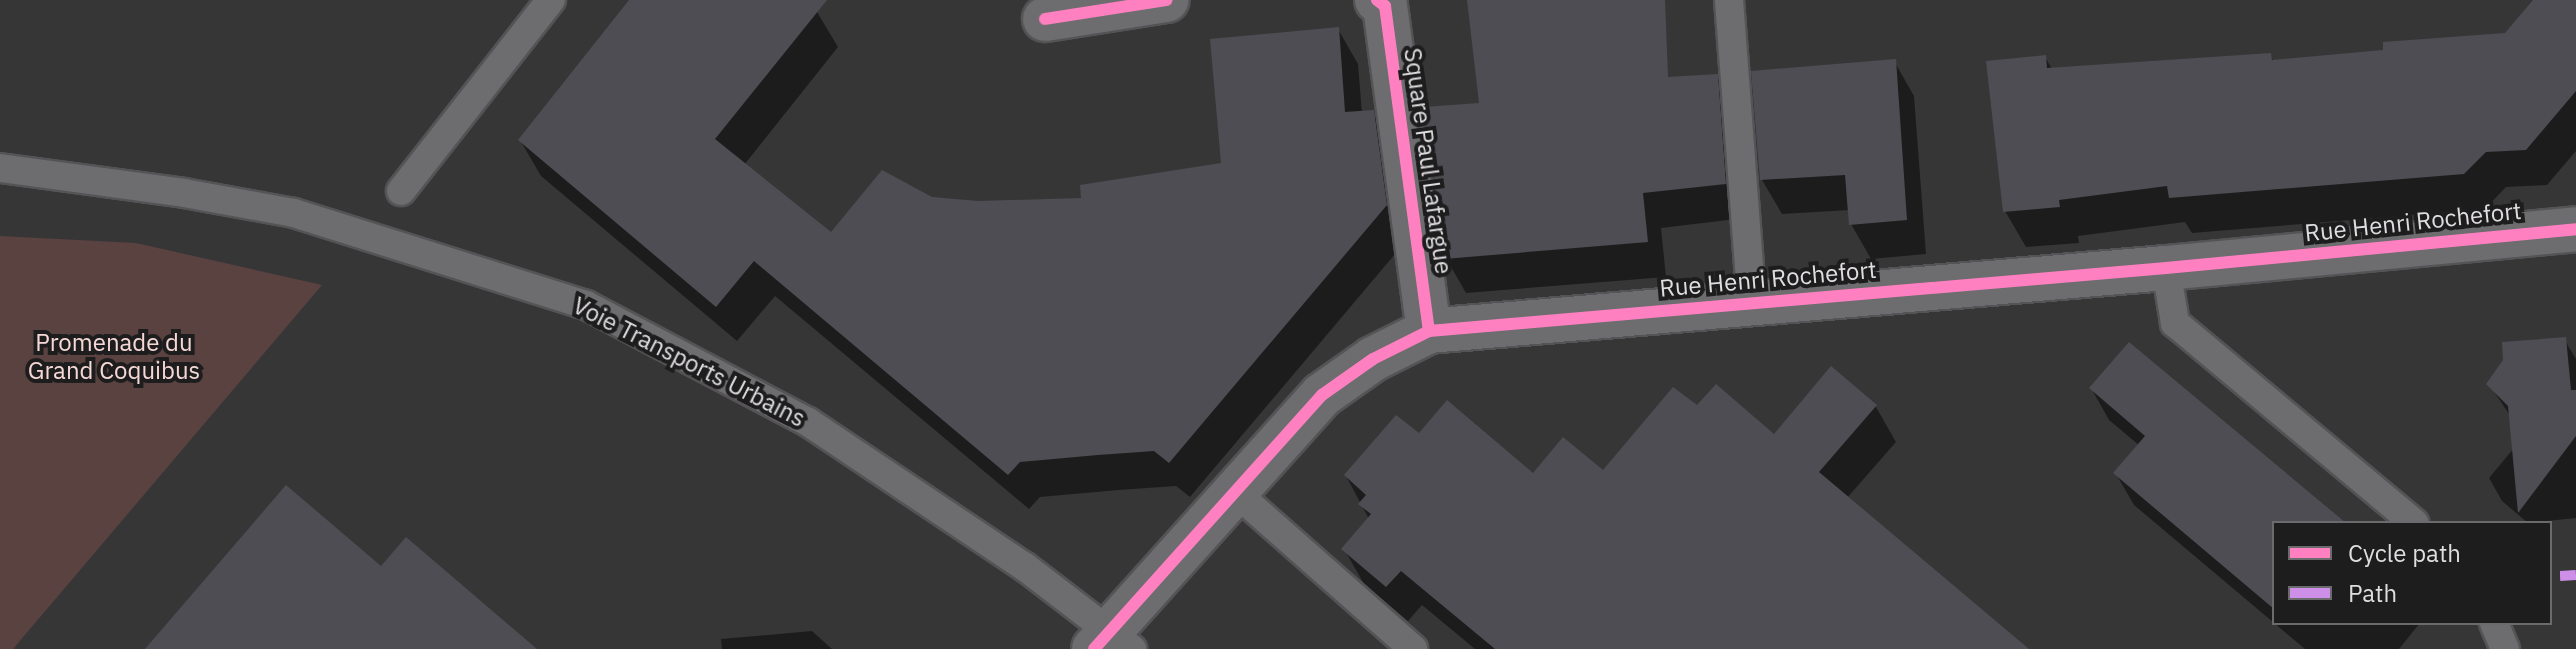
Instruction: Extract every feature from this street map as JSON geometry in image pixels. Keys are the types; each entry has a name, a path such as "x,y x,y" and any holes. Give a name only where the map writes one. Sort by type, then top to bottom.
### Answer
{"street":[{"path":"1045,19 1167,0"},
{"name":"Square Paul Lafargue","path":"1377,0 1385,6 1429,331"},
{"name":"Rue Henri Rochefort","path":"1112,643 1234,491 1322,395 1373,359 1429,331 2166,268 2576,229"}],"lane":[{"path":"401,191 551,0"},
{"path":"1729,0 1752,303"},
{"name":"Voie Transports Urbains","path":"0,168 184,193 294,213 586,305 808,422 1025,567 1112,643"},
{"path":"2166,268 2175,323 2412,521"},
{"path":"1234,491 1413,649"},
{"path":"2495,625 2505,649"}],"green space":[{"name":"Promenade du Grand Coquibus","path":"0,236 136,243 322,285 13,649 0,649"}],"building":[{"path":"629,0 827,0 715,139 831,232 882,170 932,197 978,201 1081,198 1080,185 1221,163 1210,39 1339,27 1345,112 1374,110 1387,205 1169,463 1154,451 1098,455 1020,462 1008,475 754,261 716,307 518,140"},
{"path":"1467,0 1665,0 1668,77 1718,74 1726,184 1643,193 1648,242 1444,259 1424,107 1479,103"},
{"path":"2533,0 2576,0 2576,91 2526,150 2486,152 2464,174 2169,198 2167,186 2059,200 2060,207 2003,212 1986,61 2046,55 2047,68 2271,53 2272,60 2383,50 2383,42 2505,33"},
{"path":"1896,59 1907,220 1849,225 1845,175 1760,180 1751,71"},
{"path":"2566,337 2571,390 2576,390 2576,436 2518,513 2508,406 2486,384 2503,360 2502,342"},
{"path":"2129,342 2344,521 2272,521 2272,607 2113,473 2145,436 2089,388"},
{"path":"1831,366 1877,405 1819,472 2029,649 1495,649 1401,571 1386,587 1341,549 1371,514 1358,504 1366,495 1344,475 1396,415 1419,433 1447,400 1533,473 1563,437 1603,470 1673,387 1697,405 1716,384 1774,434"},
{"path":"286,485 381,566 406,537 537,649 145,649"}],"marked path":[{"path":"2560,576 2576,575"}],"cycle path":[{"path":"1045,19 1167,0"},
{"path":"1377,0 1385,6 1429,331"},
{"path":"1094,649 1322,395 1373,359 1429,331 2166,268 2576,229"}]}
